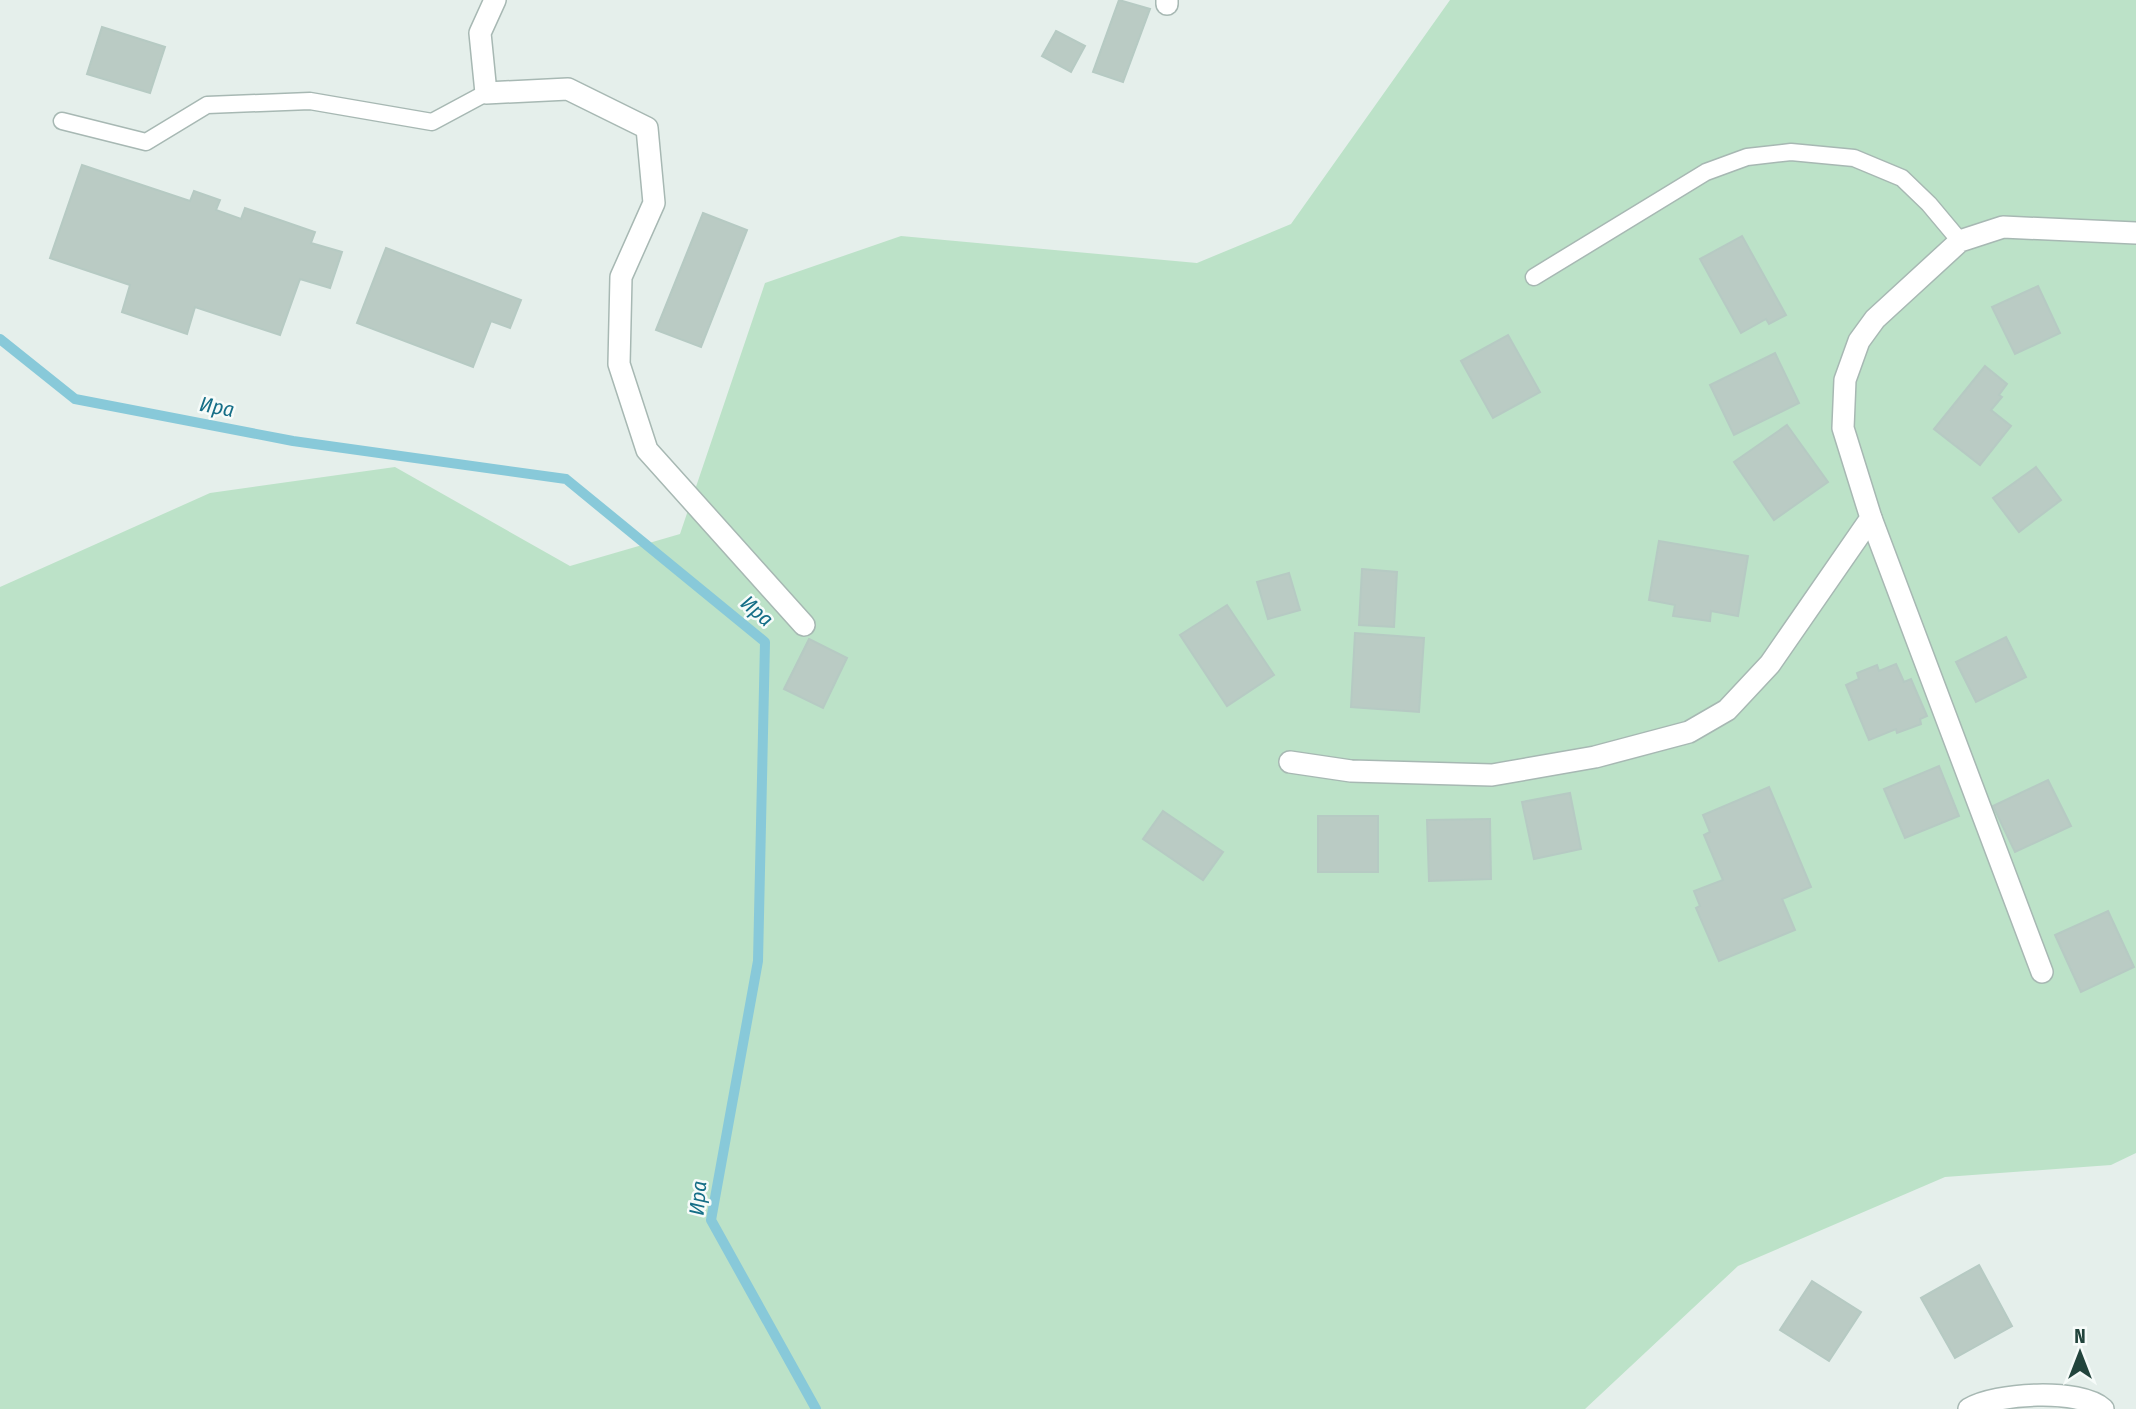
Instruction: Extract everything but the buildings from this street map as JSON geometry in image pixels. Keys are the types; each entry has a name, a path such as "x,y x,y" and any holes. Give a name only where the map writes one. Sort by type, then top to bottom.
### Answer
{"street":[{"path":"495,0 480,33 486,93 568,89 647,128 654,202 621,277 619,364 647,450 804,625"},
{"path":"2042,972 1871,518 1843,428 1845,380 1859,341 1875,319 1960,241 2003,227 2136,233"},
{"path":"1290,762 1351,771 1492,775 1595,757 1689,732 1727,710 1770,664 1871,518"},
{"path":"1969,1409 1981,1402 2050,1395 2096,1402 2103,1409"}],"lane":[{"path":"62,121 146,142 207,105 310,101 432,122 486,93"},
{"path":"1534,277 1706,172 1747,157 1791,152 1854,158 1902,178 1929,204 1960,241"}],"green space":[{"path":"1450,0 2136,0 2136,1153 2111,1165 1945,1177 1738,1266 1585,1409 0,1409 0,587 210,493 395,467 570,566 680,534 765,283 901,236 1197,263 1291,224"}],"waterway":[{"name":"Ира","path":"0,339 75,399 293,441 566,479 765,642 758,961 711,1220 816,1409"}]}
